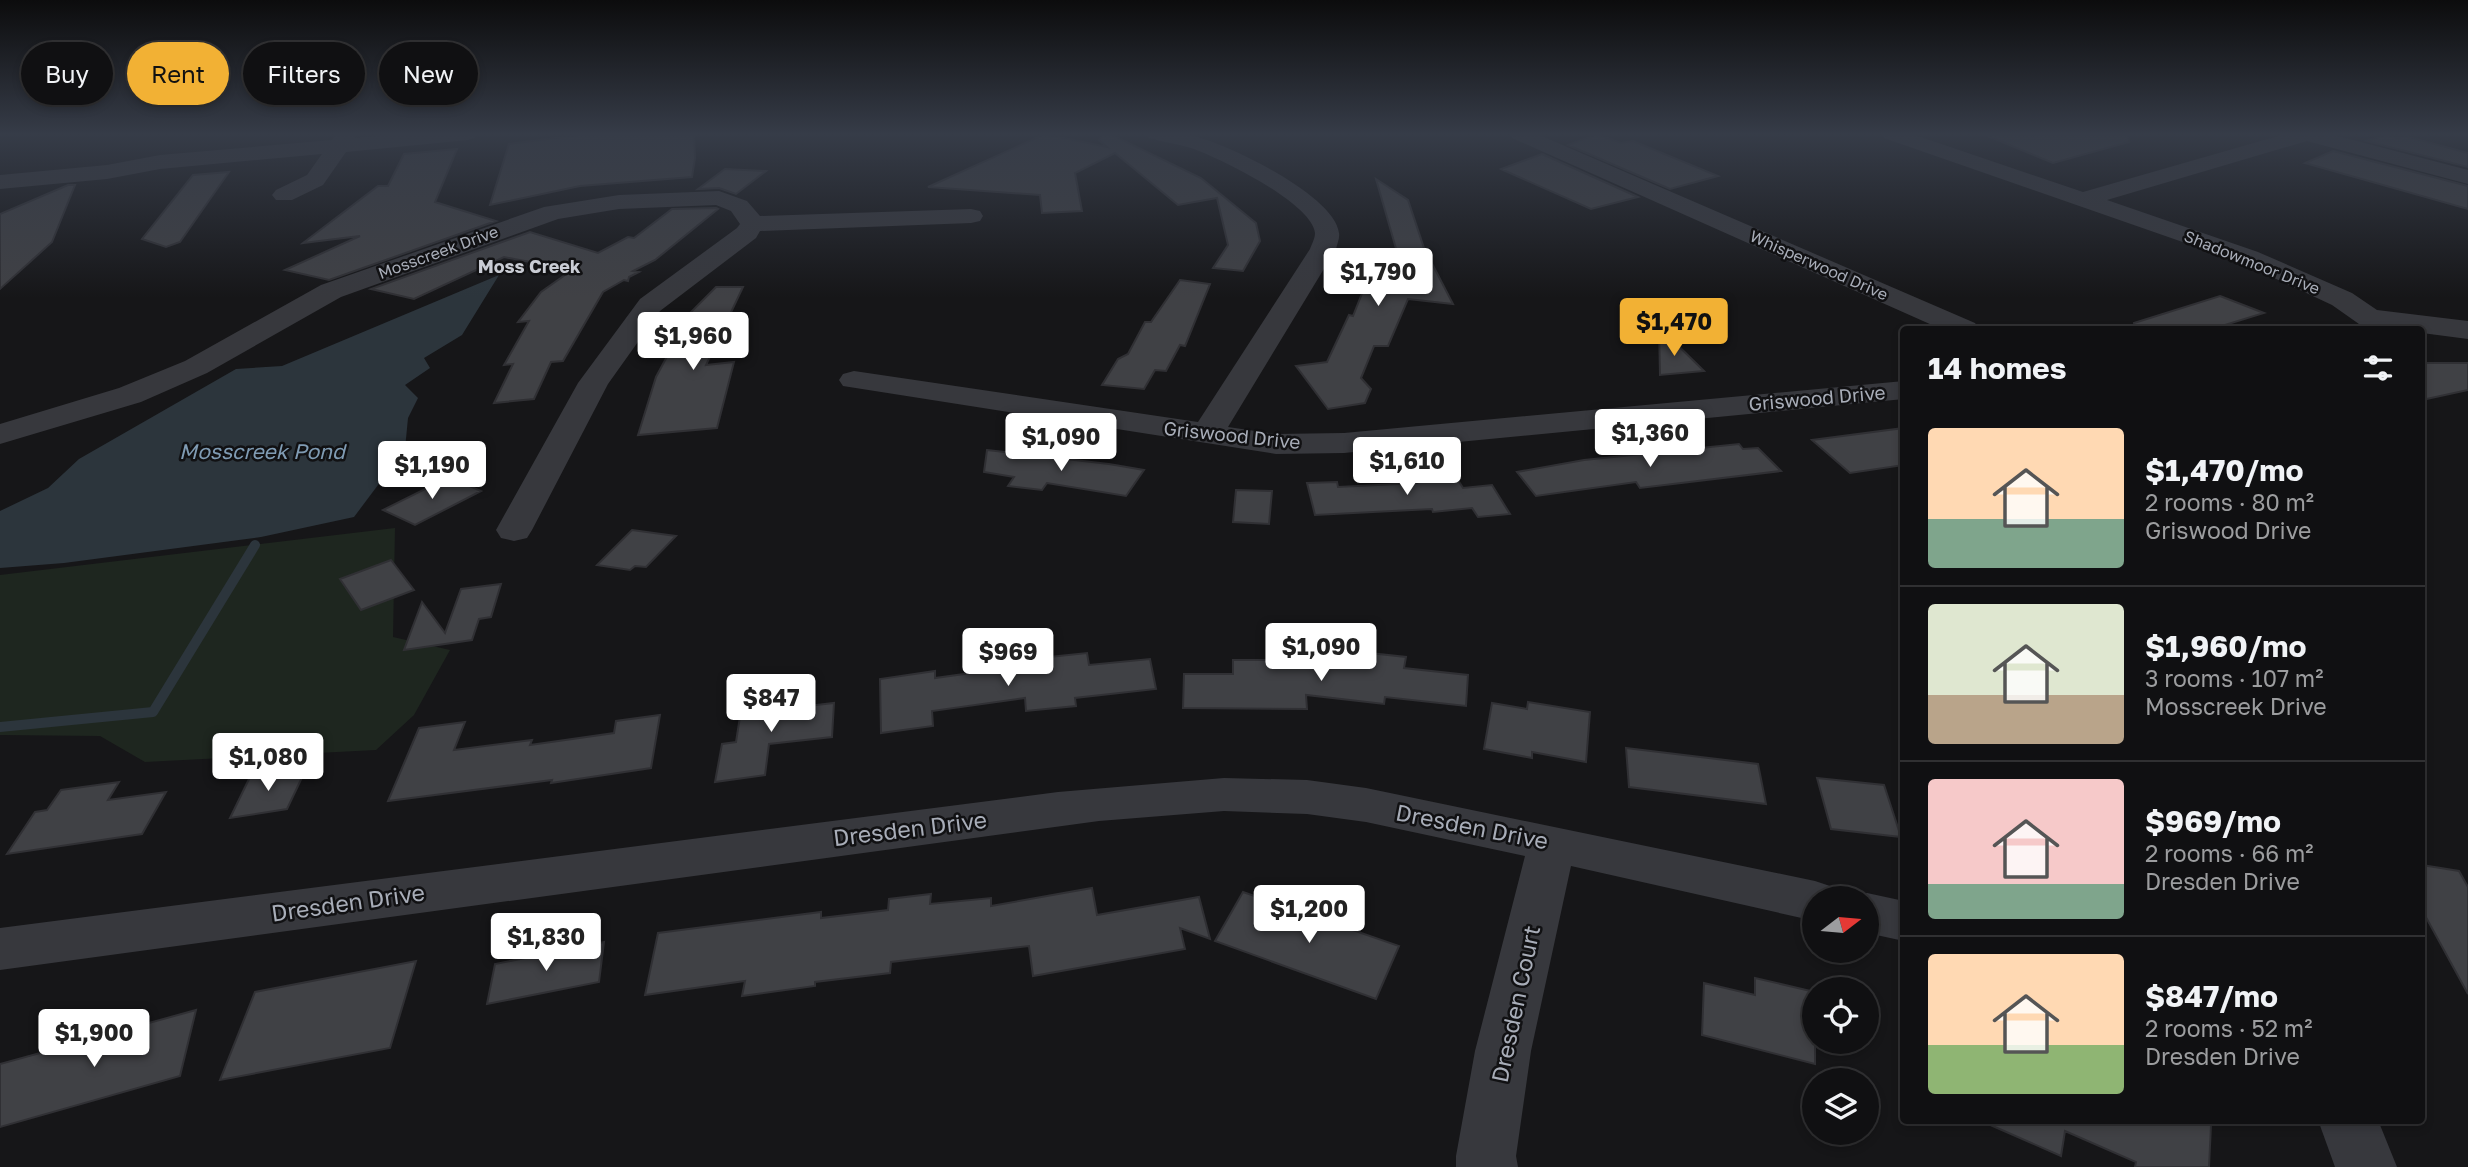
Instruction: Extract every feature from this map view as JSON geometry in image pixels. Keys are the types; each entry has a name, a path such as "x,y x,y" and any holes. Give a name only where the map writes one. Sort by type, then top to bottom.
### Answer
{"street":[{"path":"284,195 298,188"},
{"path":"1207,434 1323,249 1327,232 1320,218 1305,202 1283,188"},
{"name":"Whisperwood Drive","path":"1644,188 1958,326"},
{"name":"Shadowmoor Drive","path":"2051,188 2297,277 2342,299 2368,323"},
{"path":"2085,200 2124,188"},
{"name":"Mosscreek Drive","path":"0,434 130,395 196,367 331,291 554,212 619,202 719,198 739,206 746,212 752,224"},
{"path":"514,530 593,383 650,304 731,246 747,233 752,224 971,216"},
{"path":"2368,323 2411,326"},
{"path":"2425,327 2468,330"},
{"name":"Griswood Drive","path":"854,380 1276,444 1344,443 1900,390"},
{"name":"Dresden Drive","path":"0,949 988,819 1106,804 1217,794 1308,797 1552,843 1802,898"},
{"name":"Dresden Court","path":"1487,1167 1486,1156 1503,1051 1552,843"},
{"path":"1880,916 1900,920"},
{"path":"2350,1124 2366,1167"}],"shaded area":[{"path":"395,528 393,637 450,650 414,715 376,750 145,762 100,736 0,735 0,575"}],"water":[{"name":"Mosscreek Pond","path":"499,275 462,335 424,358 430,368 405,385 418,398 408,418 405,449 354,517 261,537 64,563 0,568 0,511 48,488 79,459 236,369 282,366"}],"building":[{"path":"60,188 74,188 52,242 0,289 0,214"},
{"path":"182,188 217,188 180,242 166,247 142,239"},
{"path":"375,188 441,188 435,202 496,221 329,280 285,270 360,236 303,243"},
{"path":"495,188 568,188 490,205"},
{"path":"720,188 743,188 736,194"},
{"path":"948,188 1078,188 1082,211 1042,213 1040,195"},
{"path":"1158,188 1214,188 1256,223 1260,241 1243,271 1213,268 1228,245 1217,198 1178,205"},
{"path":"1379,188 1390,188 1408,200 1424,248 1453,304 1408,299 1388,346 1374,346 1361,378 1371,389 1365,403 1328,409 1296,366 1327,362 1349,315 1353,316 1378,253 1397,252"},
{"path":"1545,188 1619,188 1638,197 1591,209"},
{"path":"2395,188 2468,188 2468,209"},
{"path":"672,209 718,209 655,260 633,271 639,272 629,277 628,281 624,280 603,292 563,361 551,362 534,399 494,403 513,364 504,365 529,321 518,322 541,292 572,270 504,257 414,299 371,289 530,232 598,253 628,237 634,238"},
{"path":"1180,280 1210,284 1185,346 1180,345 1166,371 1155,370 1144,389 1102,385 1118,359 1128,354 1145,322 1151,322"},
{"path":"716,287 743,287 706,365 734,362 717,428 638,435 656,377 691,312"},
{"path":"2220,296 2264,313 2222,326 2134,326 2134,323"},
{"path":"1659,327 1704,371 1660,375"},
{"path":"2425,363 2468,363 2468,390 2425,399"},
{"path":"1900,429 1900,466 1850,473 1812,440"},
{"path":"1739,444 1743,449 1758,448 1781,471 1640,488 1636,482 1536,496 1517,472 1584,460"},
{"path":"987,450 1144,470 1126,496 1047,483 1042,490 1008,486 1014,477 984,472"},
{"path":"1453,472 1463,488 1492,485 1510,514 1478,517 1472,508 1433,512 1432,509 1315,515 1307,483 1337,482 1338,487 1417,483 1413,476"},
{"path":"449,477 481,491 415,525 383,510"},
{"path":"1236,490 1272,491 1269,524 1233,522"},
{"path":"632,530 676,536 646,567 635,566 630,570 597,565"},
{"path":"391,560 414,590 361,610 340,579"},
{"path":"501,584 491,617 479,619 472,640 404,650 422,602 445,633 461,589"},
{"path":"1342,650 1406,657 1404,668 1468,675 1466,706 1385,697 1384,704 1306,695 1307,709 1183,708 1184,674 1233,674 1233,660 1340,660"},
{"path":"1087,653 1089,665 1150,659 1156,689 1075,698 1076,706 1026,711 1025,698 932,711 933,726 881,733 880,679 935,671 935,678 1022,666 1021,660"},
{"path":"808,696 808,706 834,703 832,737 769,744 765,775 715,782 722,744 736,742 742,704"},
{"path":"1528,702 1590,712 1586,762 1532,752 1532,758 1484,749 1492,703 1527,709"},
{"path":"660,715 651,768 551,783 552,780 388,801 419,728 465,722 454,750 532,740 530,745 614,733 616,721"},
{"path":"1626,748 1758,764 1766,804 1629,787"},
{"path":"306,769 287,809 230,818 250,777"},
{"path":"1817,778 1884,785 1900,837 1831,829"},
{"path":"119,782 108,800 166,792 142,834 7,854 35,812 47,810 61,790"},
{"path":"2425,865 2459,871 2468,887 2468,994 2425,915"},
{"path":"1092,888 1097,915 1199,897 1210,939 1180,928 1185,949 1033,976 1029,946 891,962 890,973 815,982 815,986 742,996 745,981 645,995 658,933 821,912 821,918 888,910 889,899 931,894 930,904 991,898 991,906"},
{"path":"1243,892 1399,946 1376,999 1215,941"},
{"path":"604,942 599,982 487,1004 495,964"},
{"path":"416,961 390,1048 220,1080 255,992"},
{"path":"1755,978 1802,989 1802,1054 1815,1054 1815,1064 1702,1035 1704,983 1755,995"},
{"path":"196,1010 180,1076 0,1127 0,1064"},
{"path":"1988,1124 2211,1125 2209,1167 2135,1167 2136,1162 2065,1131 2061,1156"}],"waterway":[{"path":"0,727 153,712 255,545"}],"district":[{"name":"Moss Creek","path":"529,267"}]}
